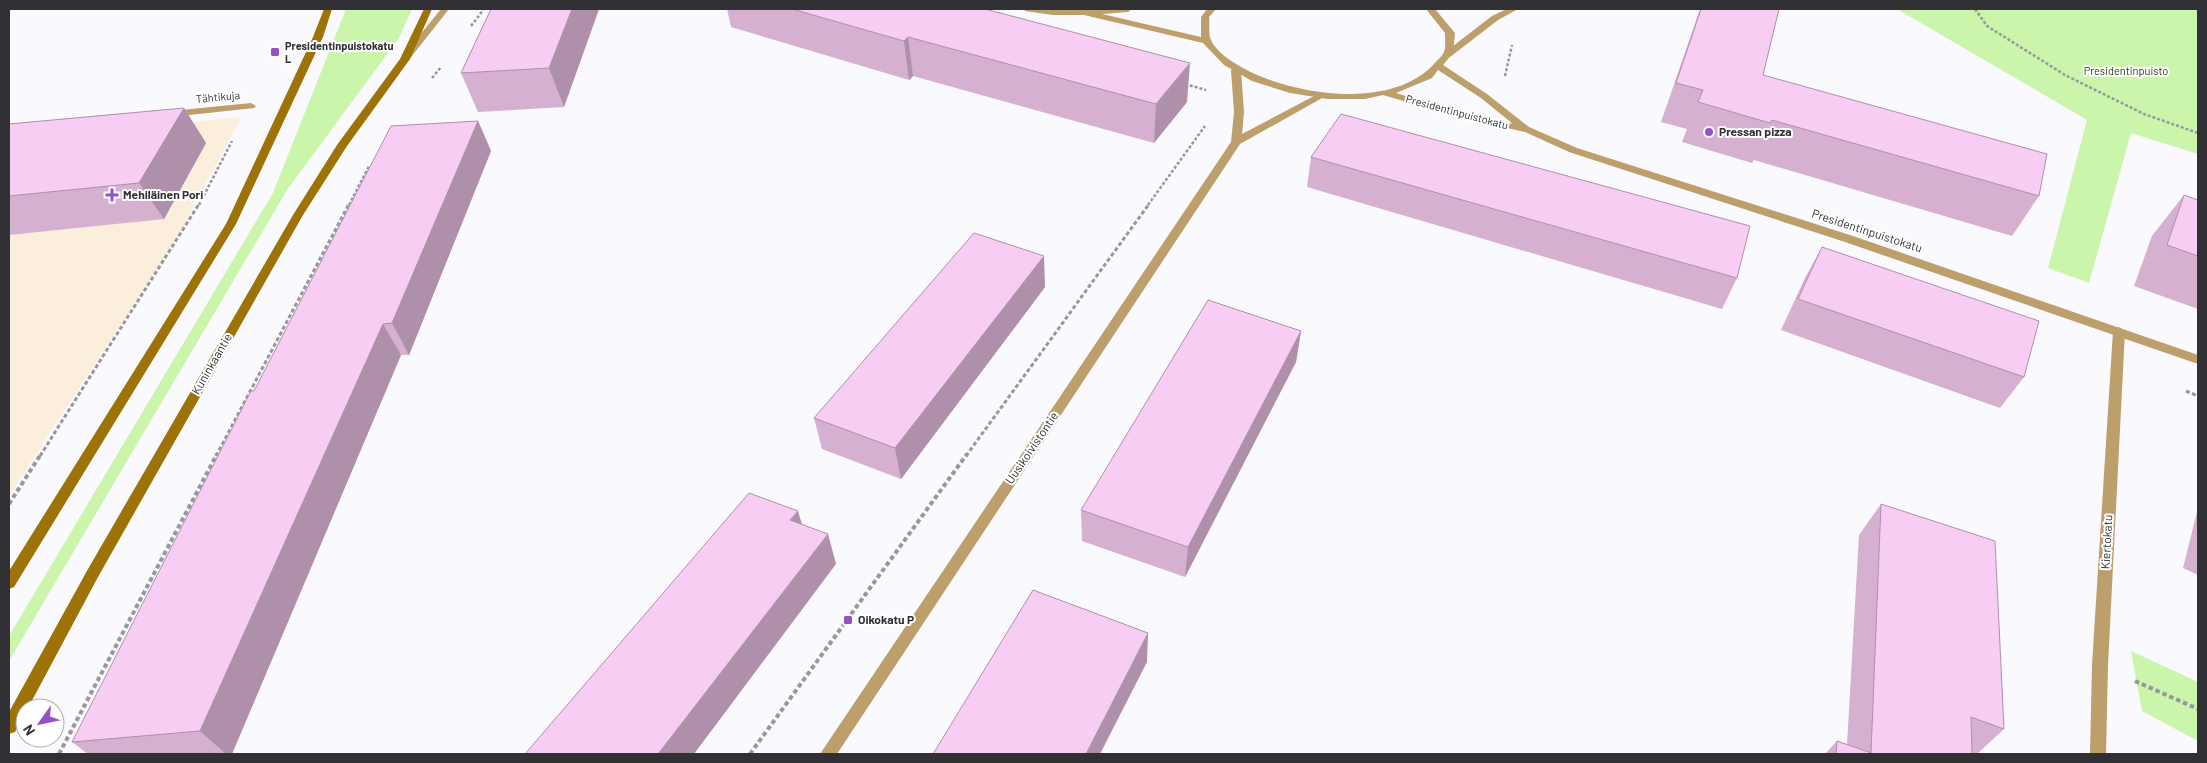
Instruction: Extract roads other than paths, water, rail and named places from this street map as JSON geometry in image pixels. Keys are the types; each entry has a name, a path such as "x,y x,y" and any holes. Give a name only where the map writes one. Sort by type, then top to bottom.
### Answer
{"main road":[{"path":"9,583 231,224 318,37 328,9"},
{"name":"Kuninkaantie","path":"9,727 93,573 298,215 342,145 406,59 428,9"}],"street":[{"path":"406,59 445,9"},
{"path":"1028,9 1047,12 1087,13 1128,9"},
{"path":"1212,9 1205,17 1207,41 1219,57 1236,70 1270,86 1319,97 1364,96 1386,93 1421,81 1447,55 1495,18 1514,9"},
{"path":"1430,9 1450,33 1447,55"},
{"path":"1087,13 1207,41"},
{"name":"Presidentinpuistokatu","path":"1438,66 1484,96 1528,130"},
{"path":"1236,70 1239,112 1236,142"},
{"name":"Presidentinpuistokatu","path":"1386,93 1458,114 1528,130 1582,153 1850,239 2119,330 2198,360"},
{"path":"1236,142 1269,122 1319,97"},
{"name":"Tähtikuja","path":"164,114 251,106"},
{"name":"Uusikoivistontie","path":"828,754 1236,142"},
{"name":"Kiertokatu","path":"2098,754 2100,665 2119,330"}],"place":[{"name":"Presidentinpuistokatu L","path":"275,52"},
{"name":"Pressan pizza","path":"1709,132"},
{"name":"Mehiläinen Pori","path":"112,195"},
{"name":"Oikokatu P","path":"848,620"}],"park label":[{"name":"Presidentinpuisto","path":"2126,71"}]}
